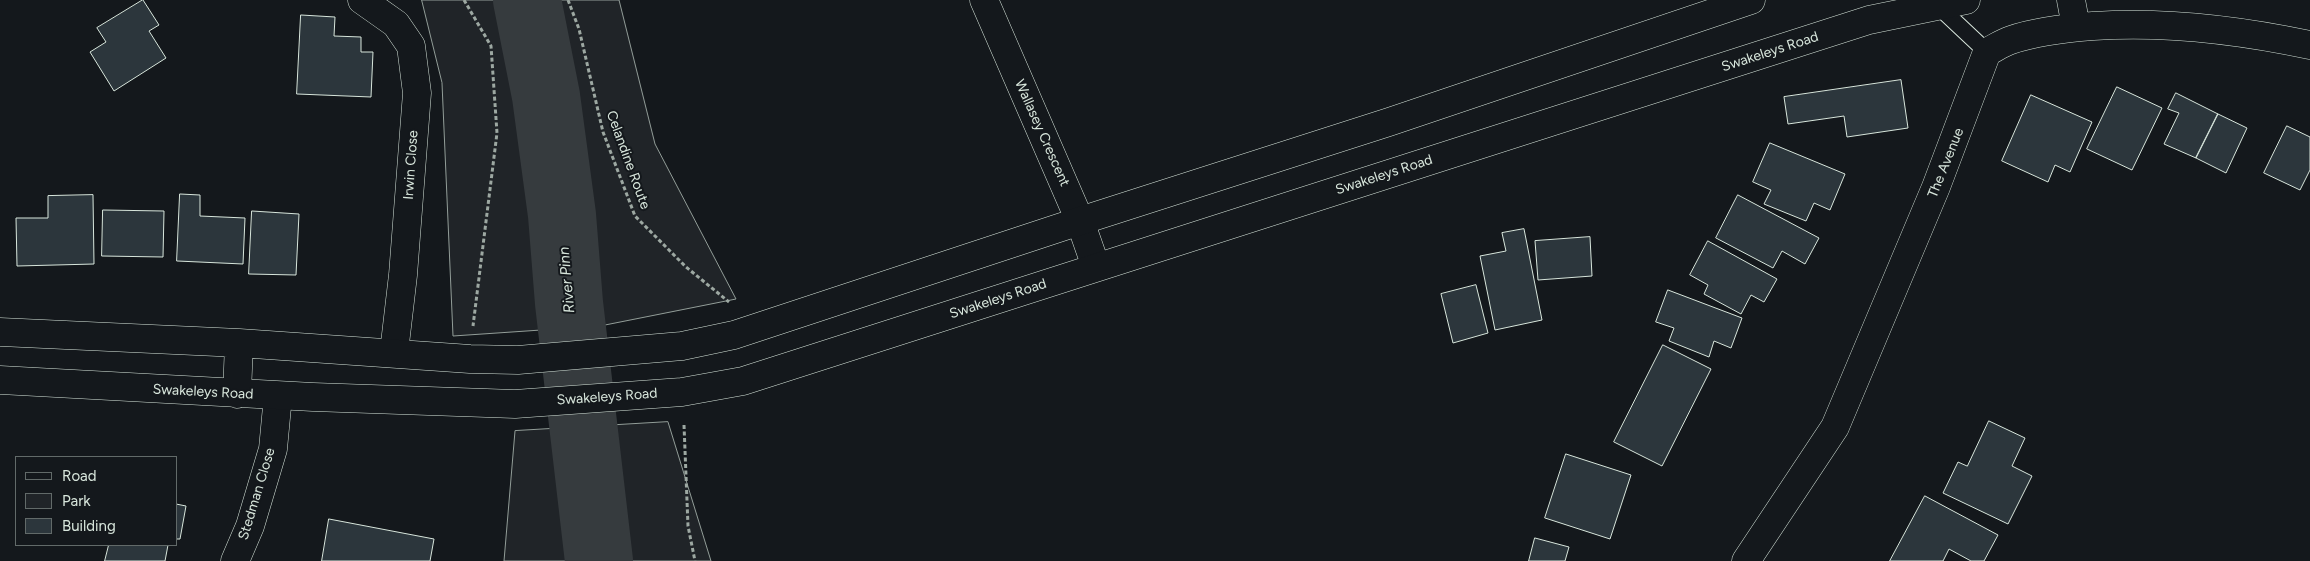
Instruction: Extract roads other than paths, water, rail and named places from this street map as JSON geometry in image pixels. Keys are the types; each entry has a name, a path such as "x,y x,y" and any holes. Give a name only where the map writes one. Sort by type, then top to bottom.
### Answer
{"main road":[{"name":"Irwin Close","path":"362,0 396,24 411,46 417,92 403,275 394,352"},
{"name":"Wallasey Crescent","path":"984,0 1080,221 1096,267"},
{"path":"0,332 239,343 394,352 470,359 518,360 682,346 734,335 1080,221 1390,122 1751,0"},
{"name":"Swakeleys Road","path":"0,380 278,396 514,404 682,392 743,381 1869,20 1966,0"},
{"path":"2071,0 2076,27"},
{"path":"1987,52 2010,40 2038,33 2076,27 2115,25 2197,27 2310,45"},
{"name":"The Avenue","path":"1746,561 1835,427 1936,187 1987,52"},
{"path":"236,394 239,343"},
{"name":"Stedman Close","path":"235,561 250,526 273,449 278,396"}],"lane":[{"path":"1937,5 1987,52"}],"waterway":[{"name":"River Pinn","path":"527,0 546,96 562,215 569,303 599,561"}]}
